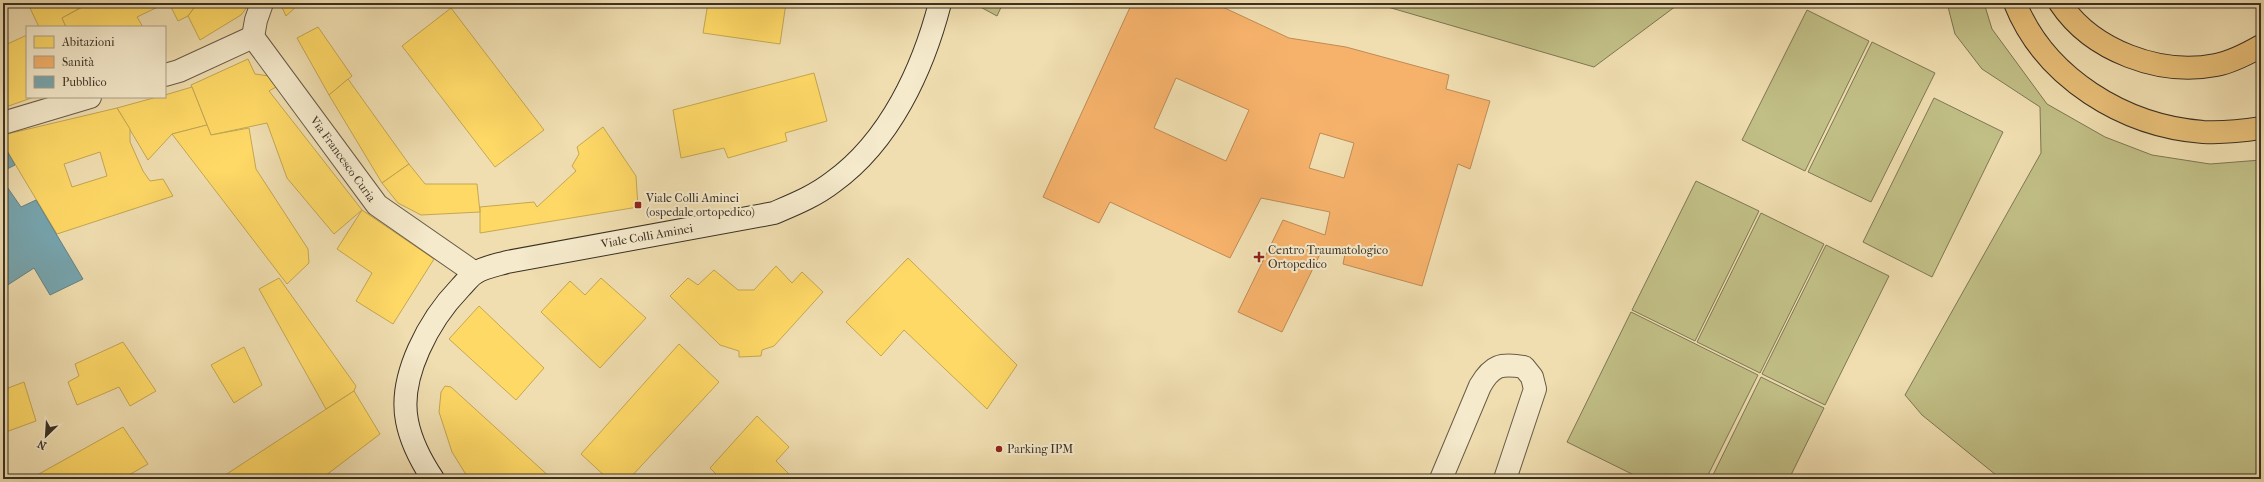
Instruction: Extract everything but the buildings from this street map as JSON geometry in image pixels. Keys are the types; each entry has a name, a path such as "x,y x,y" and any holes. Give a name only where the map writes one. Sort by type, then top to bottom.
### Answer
{"highway":[{"path":"2015,3 2036,44 2054,65 2075,83 2107,102 2147,119 2203,132 2239,131 2261,128"},
{"path":"2060,3 2066,13 2086,32 2107,46 2134,57 2163,65 2191,69 2217,65 2261,46"}],"street":[{"path":"166,75 179,71 253,37 256,20 262,3"},
{"name":"Viale Colli Aminei","path":"433,479 419,458 407,421 406,391 417,356 432,325 447,301 475,273 507,262 774,213 803,201 834,182 850,167 886,126 908,91 933,31 940,3"},
{"name":"Via Francesco Curia","path":"253,37 377,205 475,273"},
{"path":"3,123 87,98"},
{"path":"1441,479 1488,372 1507,364 1524,367 1532,377 1535,389 1505,479"}],"shaded area":[{"path":"973,3 1003,3 997,16"},
{"path":"1374,3 1680,3 1594,67"},
{"path":"1947,3 1984,3 1992,29 2047,104 2105,137 2152,155 2210,164 2261,160 2261,479 1997,479 1996,475 1922,415 1905,395 2041,153 2040,107 1982,69 1955,34"},
{"path":"1807,10 1869,41 1805,171 1742,140"},
{"path":"1872,42 1935,73 1871,202 1808,172"},
{"path":"1934,98 2003,132 1932,277 1863,242"},
{"path":"1696,181 1759,211 1695,341 1632,310"},
{"path":"1761,213 1824,244 1760,373 1697,342"},
{"path":"1826,245 1889,276 1825,405 1762,374"},
{"path":"1631,312 1758,375 1706,479 1642,479 1567,442"},
{"path":"1761,377 1824,408 1789,479 1711,479"}],"place":[{"name":"Viale Colli Aminei (ospedale ortopedico)","path":"638,205"},
{"name":"Centro Traumatologico Ortopedico","path":"1259,257"},
{"name":"Parking IPM","path":"999,449"}]}
